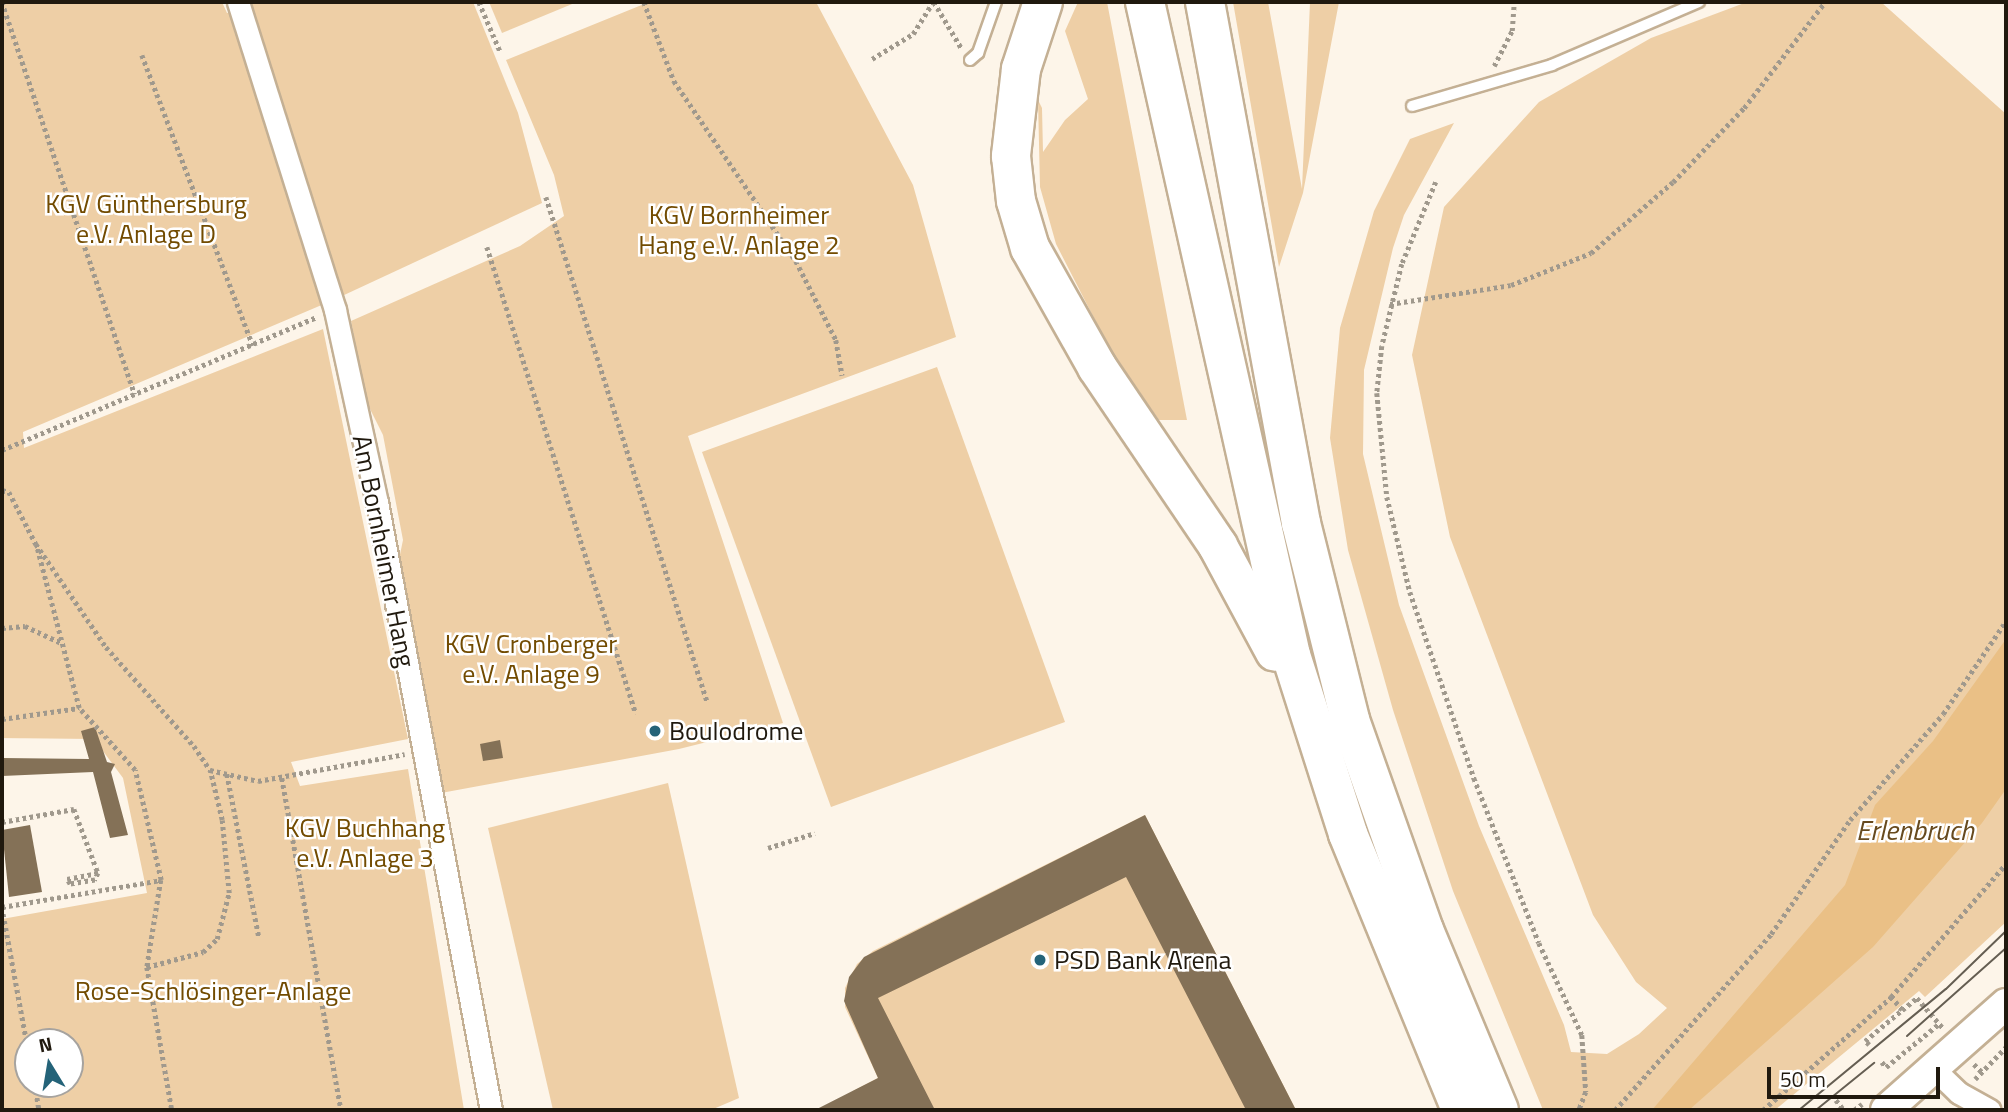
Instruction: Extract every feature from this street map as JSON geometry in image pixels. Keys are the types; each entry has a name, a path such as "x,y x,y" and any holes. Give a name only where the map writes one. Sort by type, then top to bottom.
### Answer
{"highway":[{"path":"1043,2 1021,69 1011,156 1016,201 1030,248 1097,367 1218,546 1313,729"},
{"path":"1145,2 1264,544 1313,729 1348,834 1461,1110"},
{"path":"1205,2 1301,523 1343,695 1424,930 1499,1110"}],"main road":[{"path":"1885,1110 1935,1070 2006,1004"}],"street":[{"name":"Am Bornheimer Hang","path":"238,2 335,310 377,502 491,1110"},
{"path":"1935,1070 1959,1093 1990,1110"}],"lane":[{"path":"970,60 978,53 996,2"},
{"path":"1412,107 1483,88 1552,65 1699,2"}],"path":[{"path":"2,2 135,394"},
{"path":"479,2 500,51"},
{"path":"644,2 674,81 796,261 836,340 842,375"},
{"path":"872,59 913,34 933,2"},
{"path":"1483,88 1512,31 1514,2"},
{"path":"1390,304 1511,285 1591,253 1673,182 1744,108 1825,2"},
{"path":"142,55 253,345"},
{"path":"1436,182 1418,220 1390,304 1377,393 1396,537 1428,649 1508,870 1582,1035 1586,1092 1579,1110"},
{"path":"546,197 707,701"},
{"path":"487,247 636,714"},
{"path":"2,450 335,310"},
{"path":"2,490 9,492 36,544 106,647 194,746 209,770 222,820 229,893 217,939 204,952 147,967"},
{"path":"36,544 79,708 135,770 161,880 147,967 172,1110"},
{"path":"1615,1110 1771,934 1850,820 1943,713 2006,621"},
{"path":"2,628 25,626 61,643"},
{"path":"2,719 79,708"},
{"path":"209,770 258,781 423,750"},
{"path":"227,774 259,937"},
{"path":"282,778 341,1110"},
{"path":"2,822 74,809 98,873 95,880 82,883 70,884 67,879 98,873"},
{"path":"768,848 816,833"},
{"path":"1763,1110 1891,997 2006,864"},
{"path":"24,1028 2,907 161,880"},
{"path":"82,883 84,893"},
{"path":"1891,997 1902,1010"},
{"path":"1868,1045 1865,1041 1917,998 1938,1021 1886,1067 1882,1062"},
{"path":"1983,1073 2006,1047"},
{"path":"1836,1100 1844,1110"}],"green space":[{"path":"2,2 222,2 227,13 232,12 324,304 23,432 24,448 323,329 408,739 291,762 300,786 408,769 464,1110 2,1110 2,919 147,893 123,778 94,739 2,738"},
{"path":"248,2 473,2 518,113 542,203 342,296"},
{"path":"489,2 577,2 502,33"},
{"name":"KGV Bornheimer Hang e.V. Anlage 2","path":"649,2 816,2 913,185 956,337 688,436 783,723 679,749 441,793 397,569 403,540 383,435 367,403 351,321 520,246 564,216 554,175 506,60"},
{"path":"1078,2 1107,2 1187,420 1159,420 1117,363 1056,244 1040,187 1038,100 1042,108 1043,152 1065,120 1088,99 1065,31"},
{"path":"1233,2 1268,2 1302,189 1310,2 1339,2 1303,193 1279,267"},
{"path":"1747,2 1881,2 2006,114 2006,922 1925,997 1919,991 1775,1110 1543,1110 1453,891 1393,710 1348,550 1330,438 1340,328 1374,211 1410,139 1454,123 1404,215 1393,248 1364,370 1363,454 1399,605 1479,826 1564,1025 1571,1052 1607,1054 1639,1034 1667,1008 1636,982 1593,915 1450,537 1412,355 1444,207 1539,102 1651,38"},
{"path":"937,367 1065,722 831,807 702,452"},
{"path":"668,783 739,1098 711,1110 553,1110 488,828"},
{"name":"PSD Bank Arena","path":"1145,815 1296,1110 863,1110 853,1091 878,1078 845,1007 845,988 857,964 873,951"}],"water":[{"name":"Erlenbruch","path":"2006,639 2006,789 1982,823 1873,947 1689,1110 1652,1110 1845,885 1875,805 1933,741"}],"building":[{"path":"95,727 107,762 115,764 111,772 128,835 110,838 93,772 2,776 2,758 89,759 81,731"},
{"path":"500,740 503,758 483,761 480,744"},
{"path":"1145,815 1296,1110 1246,1110 1126,877 878,998 935,1110 815,1110 878,1078 844,1001 849,977 864,957"},
{"path":"30,825 42,892 9,897 2,830"}],"tram line":[{"path":"1799,1110 1946,989 2006,931"},
{"path":"1907,1036 2006,948"},
{"path":"1816,1110 1874,1063"}],"place":[{"name":"Boulodrome","path":"655,731"},
{"name":"PSD Bank Arena","path":"1040,960"}],"park label":[{"name":"KGV Günthersburg e.V. Anlage D","path":"146,218"},
{"name":"KGV Cronberger e.V. Anlage 9","path":"531,659"},
{"name":"KGV Buchhang e.V. Anlage 3","path":"365,843"},
{"name":"Rose-Schlösinger-Anlage","path":"213,991"}]}
